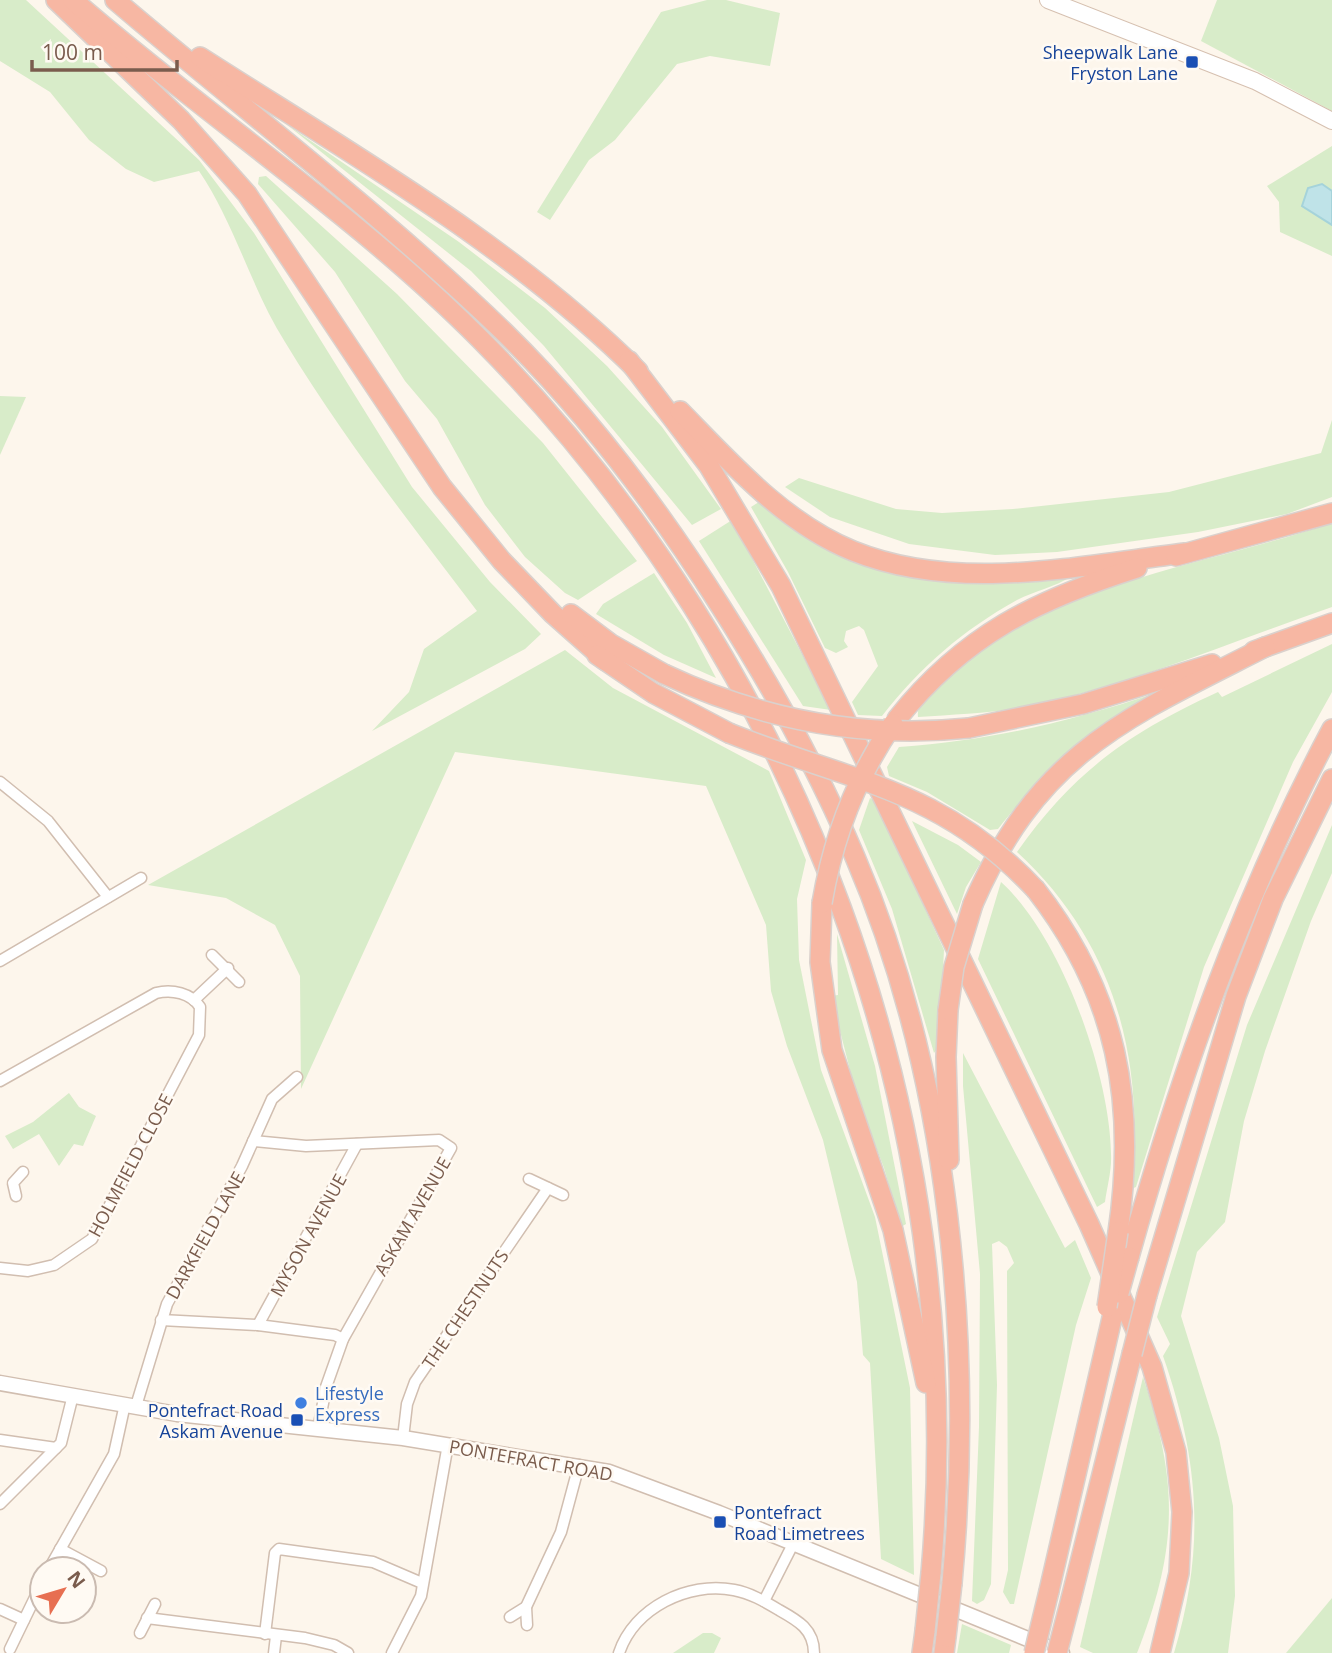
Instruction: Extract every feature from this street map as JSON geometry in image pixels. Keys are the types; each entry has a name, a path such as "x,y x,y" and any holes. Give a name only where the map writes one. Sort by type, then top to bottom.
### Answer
{"highway":[{"path":"44,0 137,78"},
{"path":"56,0 137,78 232,176 301,272 429,469 537,598 606,661"},
{"path":"73,0 363,234 474,333 540,403 593,465 652,542 706,626 767,733 814,834 849,924 882,1032 908,1140 925,1251 934,1356 936,1467 931,1573 922,1653"},
{"path":"119,3 481,239 558,297 629,362 763,494 814,530 852,551 918,568 998,573 1185,553"},
{"path":"119,3 388,226 507,335 581,417 625,471 704,580 762,672 814,766 878,916 901,988 938,1148 952,1279"},
{"path":"301,272 401,442 449,513 530,601 564,632 661,698 729,733 880,785 930,806 986,843 1035,890 1077,949 1102,1004 1116,1050 1124,1122 1124,1185 1110,1312 1034,1653"},
{"path":"629,362 709,466 781,586 1083,1212 1152,1367 1176,1452 1182,1512 1179,1573 1160,1653"},
{"path":"936,1467 924,1373 893,1230 840,1078 826,1021 820,962 822,903 832,854 848,806 869,761 897,719 950,660 1015,615 1099,580 1185,553 1332,513"},
{"path":"475,527 571,615 611,644 664,674 737,704 813,724 891,732 1013,721 1083,704 1332,623"},
{"path":"945,1645 959,1508 960,1411 952,1279 946,1057 948,1010 960,946 973,904 988,867 1009,831 1041,791 1071,760 1128,718 1265,647"},
{"path":"1110,1312 1213,994 1249,901 1293,803 1332,729"},
{"path":"1060,1653 1147,1295 1236,996 1273,899 1332,779"}],"main road":[{"path":"1048,0 1264,85 1332,121"}],"street":[{"path":"0,782 48,821 108,897"},
{"path":"0,961 141,878"},
{"path":"212,955 228,968 239,982"},
{"path":"0,1080 156,993 177,992 194,1000 228,968"},
{"name":"HOLMFIELD CLOSE","path":"0,1268 28,1271 54,1265 92,1239 199,1035 200,1007 194,1000"},
{"name":"DARKFIELD LANE","path":"57,1555 114,1454 167,1304 253,1141 272,1099 297,1077"},
{"name":"ASKAM AVENUE","path":"253,1141 306,1146 439,1140 451,1148 343,1339 326,1387 318,1430"},
{"name":"MYSON AVENUE","path":"258,1325 357,1144"},
{"path":"13,1183 23,1172"},
{"path":"529,1179 563,1195"},
{"path":"0,1180 13,1183"},
{"path":"13,1183 16,1195"},
{"name":"THE CHESTNUTS","path":"403,1438 407,1404 415,1382 548,1188"},
{"path":"162,1320 258,1325 335,1335 343,1339"},
{"name":"PONTEFRACT ROAD","path":"0,1382 223,1420 403,1438 579,1465 635,1480 1060,1653"},
{"path":"0,1504 56,1448 64,1436 73,1395"},
{"path":"0,1440 56,1448"},
{"path":"393,1653 417,1609 448,1444"},
{"path":"527,1625 526,1607 561,1532 579,1465"},
{"path":"764,1601 793,1544"},
{"path":"60,1549 101,1571"},
{"path":"274,1653 270,1635 275,1553 279,1549 373,1562 422,1583"},
{"path":"619,1653 639,1621 654,1606 680,1594 719,1588 747,1593 805,1627 811,1636 814,1653"},
{"path":"139,1633 155,1604"},
{"path":"510,1618 526,1607"},
{"path":"0,1609 24,1620"},
{"path":"10,1649 28,1612"},
{"path":"148,1618 334,1645 348,1653"}],"green space":[{"path":"0,0 26,0 199,160 254,233 412,487 490,582 541,634 525,649 372,731 409,692 424,649 477,611 377,479 307,377 273,321 223,212 199,171 154,182 126,169 89,140 50,92 0,61"},
{"path":"707,0 726,0 780,13 770,66 710,56 677,64 615,140 589,160 550,220 537,212 661,12"},
{"path":"1217,0 1332,0 1332,111 1201,41"},
{"path":"286,124 459,242 545,308 607,366 662,427 721,509 692,525 544,346 471,271"},
{"path":"1332,146 1332,191 1322,184 1303,206 1332,225 1332,256 1280,232 1279,202 1267,186"},
{"path":"266,176 397,294 543,443 637,561 578,600 565,593 525,557 485,505 437,419 405,381 335,272 258,184 259,177"},
{"path":"0,396 26,397 0,455"},
{"path":"1332,420 1332,497 1287,514 1198,532 1057,552 995,555 909,544 830,517 785,487 799,478 896,509 942,513 1013,509 1169,492 1321,453"},
{"path":"762,500 846,554 1072,576 1017,600 978,624 927,666 882,716 858,715 852,702 878,666 864,630 859,626 846,631 844,641 848,647 836,653 825,648 788,572 751,507"},
{"path":"732,520 831,710 803,706 699,541"},
{"path":"1332,523 1332,607 1081,694 1013,709 918,717 922,703 934,691 983,650 1029,622 1076,600 1126,582"},
{"path":"654,573 687,623 716,678 664,655 596,614 603,604"},
{"path":"1332,644 1332,692 1293,762 1204,967 1136,1187 1131,1189 1133,1094 1127,1049 1116,1006 1100,964 1078,924 1050,887 1017,852 1038,824 1082,777 1130,739 1186,707 1218,692 1222,697"},
{"path":"565,650 613,688 769,771 806,860 797,899 799,960 821,1070 875,1217 910,1388 914,1575 881,1559 870,1363 863,1355 857,1282 823,1140 787,1046 771,991 766,925 706,786 455,752 301,1089 300,976 275,925 226,898 148,885"},
{"path":"1159,692 1111,721 1071,751 1034,786 998,829 990,830 927,792 889,776 887,767 899,747 967,740 1031,728"},
{"path":"870,798 876,802 944,950 939,1046 934,1053 892,909 859,830"},
{"path":"912,821 958,845 981,862 966,887 957,914"},
{"path":"1332,825 1332,873 1311,921 1265,1051 1244,1121 1225,1222 1197,1252 1181,1316 1219,1438 1233,1506 1235,1596 1228,1653 1174,1653 1191,1576 1194,1503 1184,1431 1163,1356 1170,1344 1157,1317 1247,1025"},
{"path":"1001,882 1023,906 1043,936 1062,971 1092,1047 1102,1085 1111,1154 1105,1202 1097,1207 978,959"},
{"path":"837,934 875,1066 906,1224 901,1227 884,1168 857,1097 831,996 838,995"},
{"path":"963,1053 1065,1248 1075,1240 1091,1278 1076,1325 1014,1604 1010,1604 1003,1592 1008,1570 1007,1271 1014,1263 1007,1247 999,1241 992,1244 997,1385 991,1584 984,1600 977,1604 972,1601 979,1427 980,1274 963,1086"},
{"path":"69,1093 79,1107 96,1116 83,1146 74,1144 59,1166 39,1134 13,1149 5,1136 33,1122"},
{"path":"1143,1377 1155,1415 1168,1484 1166,1548 1151,1615 1137,1653 1093,1653 1080,1647"},
{"path":"1332,1598 1332,1653 1286,1653"},
{"path":"962,1624 1011,1645 1009,1653 957,1653"},
{"path":"703,1633 712,1633 721,1638 714,1653 673,1653"}],"water":[{"path":"1322,184 1332,191 1332,225 1302,206 1308,188"}],"place":[{"name":"Sheepwalk Lane Fryston Lane","path":"1192,62"},
{"name":"Lifestyle Express","path":"301,1403"},
{"name":"Pontefract Road Askam Avenue","path":"297,1420"},
{"name":"Pontefract Road Limetrees","path":"720,1522"}]}
